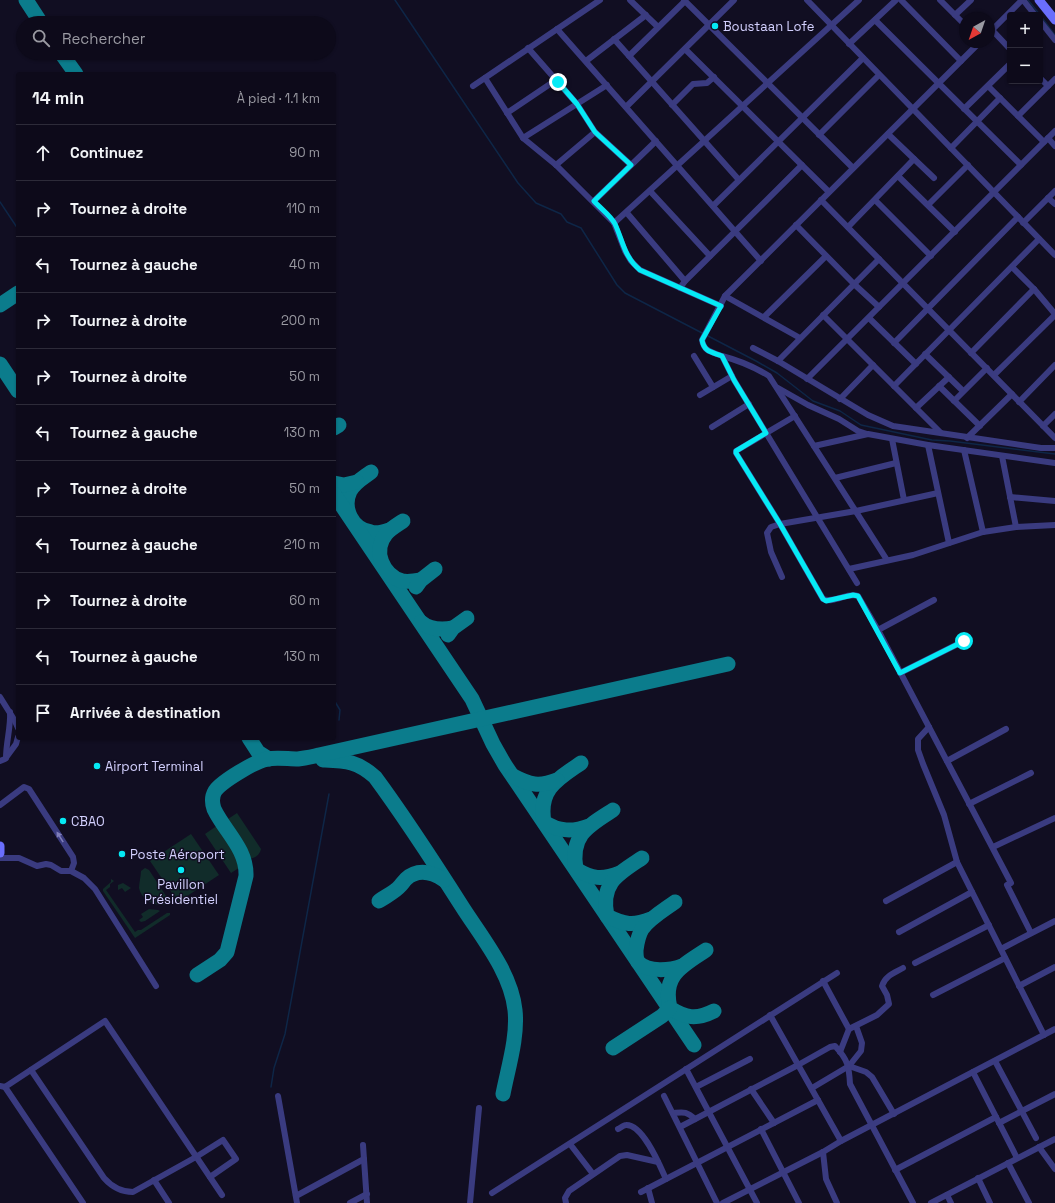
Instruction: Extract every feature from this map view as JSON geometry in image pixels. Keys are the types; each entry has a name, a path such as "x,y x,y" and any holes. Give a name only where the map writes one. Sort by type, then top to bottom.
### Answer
{"street":[{"path":"473,86 600,0"},
{"path":"630,0 658,27"},
{"path":"626,107 734,0"},
{"path":"807,0 1055,255"},
{"path":"614,223 859,0"},
{"path":"849,44 896,0"},
{"path":"901,0 961,60"},
{"path":"940,0 959,19"},
{"path":"955,15 970,0"},
{"path":"995,27 1023,0 1033,12"},
{"path":"1039,0 1055,20"},
{"path":"629,56 658,27 688,1 709,25 853,168"},
{"path":"586,61 646,15"},
{"path":"875,20 1021,165"},
{"path":"1043,25 1055,40"},
{"path":"558,29 760,261"},
{"path":"995,36 1007,46"},
{"path":"614,39 739,180"},
{"path":"528,48 577,104 595,132 631,165"},
{"path":"887,560 769,376 743,362 722,356 704,348 702,340 726,296 974,48"},
{"path":"686,49 829,192"},
{"path":"713,206 864,58"},
{"path":"964,109 1007,67"},
{"path":"819,134 879,75"},
{"path":"672,105 693,84 707,83 714,77"},
{"path":"485,78 523,138 556,165 594,201 614,223 625,251 635,266 640,270 721,306"},
{"path":"1018,116 1055,79"},
{"path":"507,113 556,80"},
{"path":"1043,81 1048,86"},
{"path":"523,138 606,85"},
{"path":"988,86 1018,116 1055,146"},
{"path":"951,148 1000,98"},
{"path":"807,379 1055,131"},
{"path":"556,165 595,132"},
{"path":"888,134 934,178"},
{"path":"594,201 656,141"},
{"path":"848,227 914,159"},
{"path":"680,288 685,280 802,165"},
{"path":"928,205 968,166"},
{"path":"898,176 954,232"},
{"path":"650,191 710,256"},
{"path":"1023,223 1053,194"},
{"path":"1053,194 1055,204"},
{"path":"821,200 1055,438"},
{"path":"875,200 930,256"},
{"path":"626,213 685,280"},
{"path":"894,342 1018,218"},
{"path":"796,225 854,284 879,307"},
{"path":"894,386 1039,239"},
{"path":"764,317 826,256"},
{"path":"778,361 879,259"},
{"path":"994,375 1055,315 1034,289 1012,267"},
{"path":"971,353 1034,289"},
{"path":"726,296 800,338"},
{"path":"823,316 940,433"},
{"path":"868,318 916,364"},
{"path":"753,348 778,361 868,415 893,426 1041,448 1055,448"},
{"path":"925,354 963,391"},
{"path":"694,356 713,387"},
{"path":"722,356 732,376 766,433 858,583"},
{"path":"840,398 873,365"},
{"path":"1019,402 1055,365"},
{"path":"954,400 987,368"},
{"path":"700,395 732,376"},
{"path":"916,408 948,376"},
{"path":"939,386 980,426"},
{"path":"777,388 808,405 839,418 858,431 868,434 928,445 1055,463"},
{"path":"968,438 1012,394"},
{"path":"712,427 749,404"},
{"path":"1043,426 1055,414"},
{"path":"795,416 736,451 736,453 780,524 823,599 826,601 853,595 858,596 878,630 993,847 1011,883 1007,885 1031,933"},
{"path":"814,446 868,434"},
{"path":"892,439 904,500"},
{"path":"928,445 949,543"},
{"path":"964,450 983,532"},
{"path":"1002,456 1016,527"},
{"path":"835,478 896,463"},
{"path":"782,577 771,552 767,533 771,528 780,524 856,511 938,493"},
{"path":"1010,497 1055,501"},
{"path":"849,569 913,555 983,532 1016,527 1055,525"},
{"path":"878,630 934,600"},
{"path":"900,673 964,641"},
{"path":"0,697 16,724"},
{"path":"6,758 6,744 10,712"},
{"path":"929,726 918,739 918,750 944,815 956,862 1044,1035"},
{"path":"947,761 1006,729"},
{"path":"0,761 3,761 6,758 17,740"},
{"path":"970,804 1030,773"},
{"path":"0,805 24,788 28,789 73,857 74,863 71,871"},
{"path":"993,847 1055,818"},
{"path":"0,846 0,853"},
{"path":"0,858 19,858 35,866 48,864 61,871 71,871 84,878 95,889 156,986"},
{"path":"886,901 956,862"},
{"path":"899,932 972,892"},
{"path":"1001,949 1055,921"},
{"path":"915,964 989,925"},
{"path":"933,995 1005,958"},
{"path":"1020,986 1055,967"},
{"path":"848,1029 877,1015 889,1004 887,995 882,986 883,981 903,968"},
{"path":"492,1193 837,973"},
{"path":"823,982 848,1029 840,1052"},
{"path":"770,1015 841,1141"},
{"path":"83,1203 3,1087 105,1021 222,1195"},
{"path":"812,1088 849,1066 861,1050 862,1043 856,1026"},
{"path":"723,1203 823,1152 841,1141 1055,1029"},
{"path":"680,1127 830,1047 835,1046 849,1066 850,1084 913,1203"},
{"path":"696,1087 750,1059"},
{"path":"995,1061 1036,1138"},
{"path":"849,1066 866,1072 872,1077 894,1114"},
{"path":"686,1069 757,1203"},
{"path":"31,1070 110,1185 121,1191 133,1192 196,1157 223,1140 236,1159 210,1177"},
{"path":"973,1072 1017,1158"},
{"path":"751,1089 774,1123"},
{"path":"896,1170 1055,1094"},
{"path":"278,1096 297,1200 364,1159"},
{"path":"664,1096 717,1203"},
{"path":"641,1192 818,1100"},
{"path":"470,1203 479,1108"},
{"path":"673,1113 688,1113 695,1119"},
{"path":"618,1129 626,1125 631,1126 641,1134 653,1151 666,1179"},
{"path":"761,1129 799,1203"},
{"path":"931,1203 1055,1139"},
{"path":"570,1144 593,1174"},
{"path":"363,1145 367,1203"},
{"path":"1039,1147 1055,1169"},
{"path":"823,1152 826,1179 837,1203"},
{"path":"566,1203 565,1198 569,1191 620,1156 627,1155 658,1162"},
{"path":"1008,1163 1029,1203"},
{"path":"978,1178 990,1203"},
{"path":"154,1180 169,1203"},
{"path":"648,1188 652,1203"},
{"path":"350,1203 367,1194"},
{"path":"947,1195 951,1203"}],"green space":[{"path":"237,813 261,849 258,855 252,858 248,859 225,821"},
{"path":"218,825 235,850 242,866 231,873 205,834"},
{"path":"191,834 219,875 178,902 150,861"},
{"path":"145,868 149,870 168,899 168,904 159,905 150,902 140,892 141,871"},
{"path":"111,879 114,881 106,890 135,932 141,930 167,913 170,913 170,915 135,938 103,891 103,889 111,882"},
{"path":"123,883 131,888 125,892 122,888 118,890 118,885"},
{"path":"149,909 160,911 141,922 139,920 143,917 141,914"}],"waterway":[{"path":"395,0 518,183 536,203 561,214 567,222 581,228 617,285 625,293 704,334"},
{"path":"1028,0 1038,12"},
{"path":"1043,19 1055,35"},
{"path":"0,202 16,226"},
{"path":"708,336 777,373 813,401 840,411 861,425 932,440 1055,454"},
{"path":"336,703 340,710 339,720"},
{"path":"271,1087 274,1068 285,1034 329,794"}],"taxiway":[{"path":"26,0 36,16"},
{"path":"66,60 75,72"},
{"path":"0,305 16,294"},
{"path":"0,364 16,388"},
{"path":"371,472 357,483 350,491 347,504 348,511 354,522 364,530 376,533 389,530"},
{"path":"336,483 344,485 357,482"},
{"path":"336,497 472,699 493,744 505,765 694,1045"},
{"path":"403,521 390,530 382,541 380,548 382,562 385,568 395,578 402,581 421,580"},
{"path":"416,587 421,580 435,569"},
{"path":"448,635 453,628 467,618"},
{"path":"421,622 428,627 436,629 453,628"},
{"path":"197,975 220,960 227,952 246,876 243,857 214,809 213,795 215,791 225,782 255,763 267,759 298,759 311,757 728,664"},
{"path":"250,740 258,752 269,759"},
{"path":"323,760 351,763 363,768 375,777 398,809 495,957 508,983 516,1020 514,1042 503,1094"},
{"path":"581,763 558,780 547,793 544,801 544,822 555,828 566,830 589,826"},
{"path":"513,776 535,784 545,784 557,780"},
{"path":"613,810 596,821 578,840 575,857 576,869 592,877 608,877 620,873"},
{"path":"642,858 625,869 609,887 606,895 607,916 629,924 639,923 651,919"},
{"path":"379,901 396,890 406,879 415,873 430,873 444,880"},
{"path":"675,902 653,918 642,929 637,942 636,956 638,962 648,968 660,970 682,966"},
{"path":"706,950 689,961 676,973 669,987 668,997 670,1008 686,1016 702,1016 714,1011"},
{"path":"613,1048 662,1016 670,1008"}],"place":[{"name":"Boustaan Lofe","path":"715,26"},
{"name":"Airport Terminal","path":"97,766"},
{"name":"CBAO","path":"63,821"},
{"name":"Poste Aéroport","path":"122,854"},
{"name":"Pavillon Présidentiel","path":"181,870"}],"route":[{"path":"558,82 577,104 595,132 631,165 594,201 614,223 625,251 631,261 640,270 721,306 702,340 703,346 706,350 722,356 734,380 766,433 736,451 736,453 780,524 823,599 826,601 853,595 858,596 878,630 900,673 964,641"}]}
